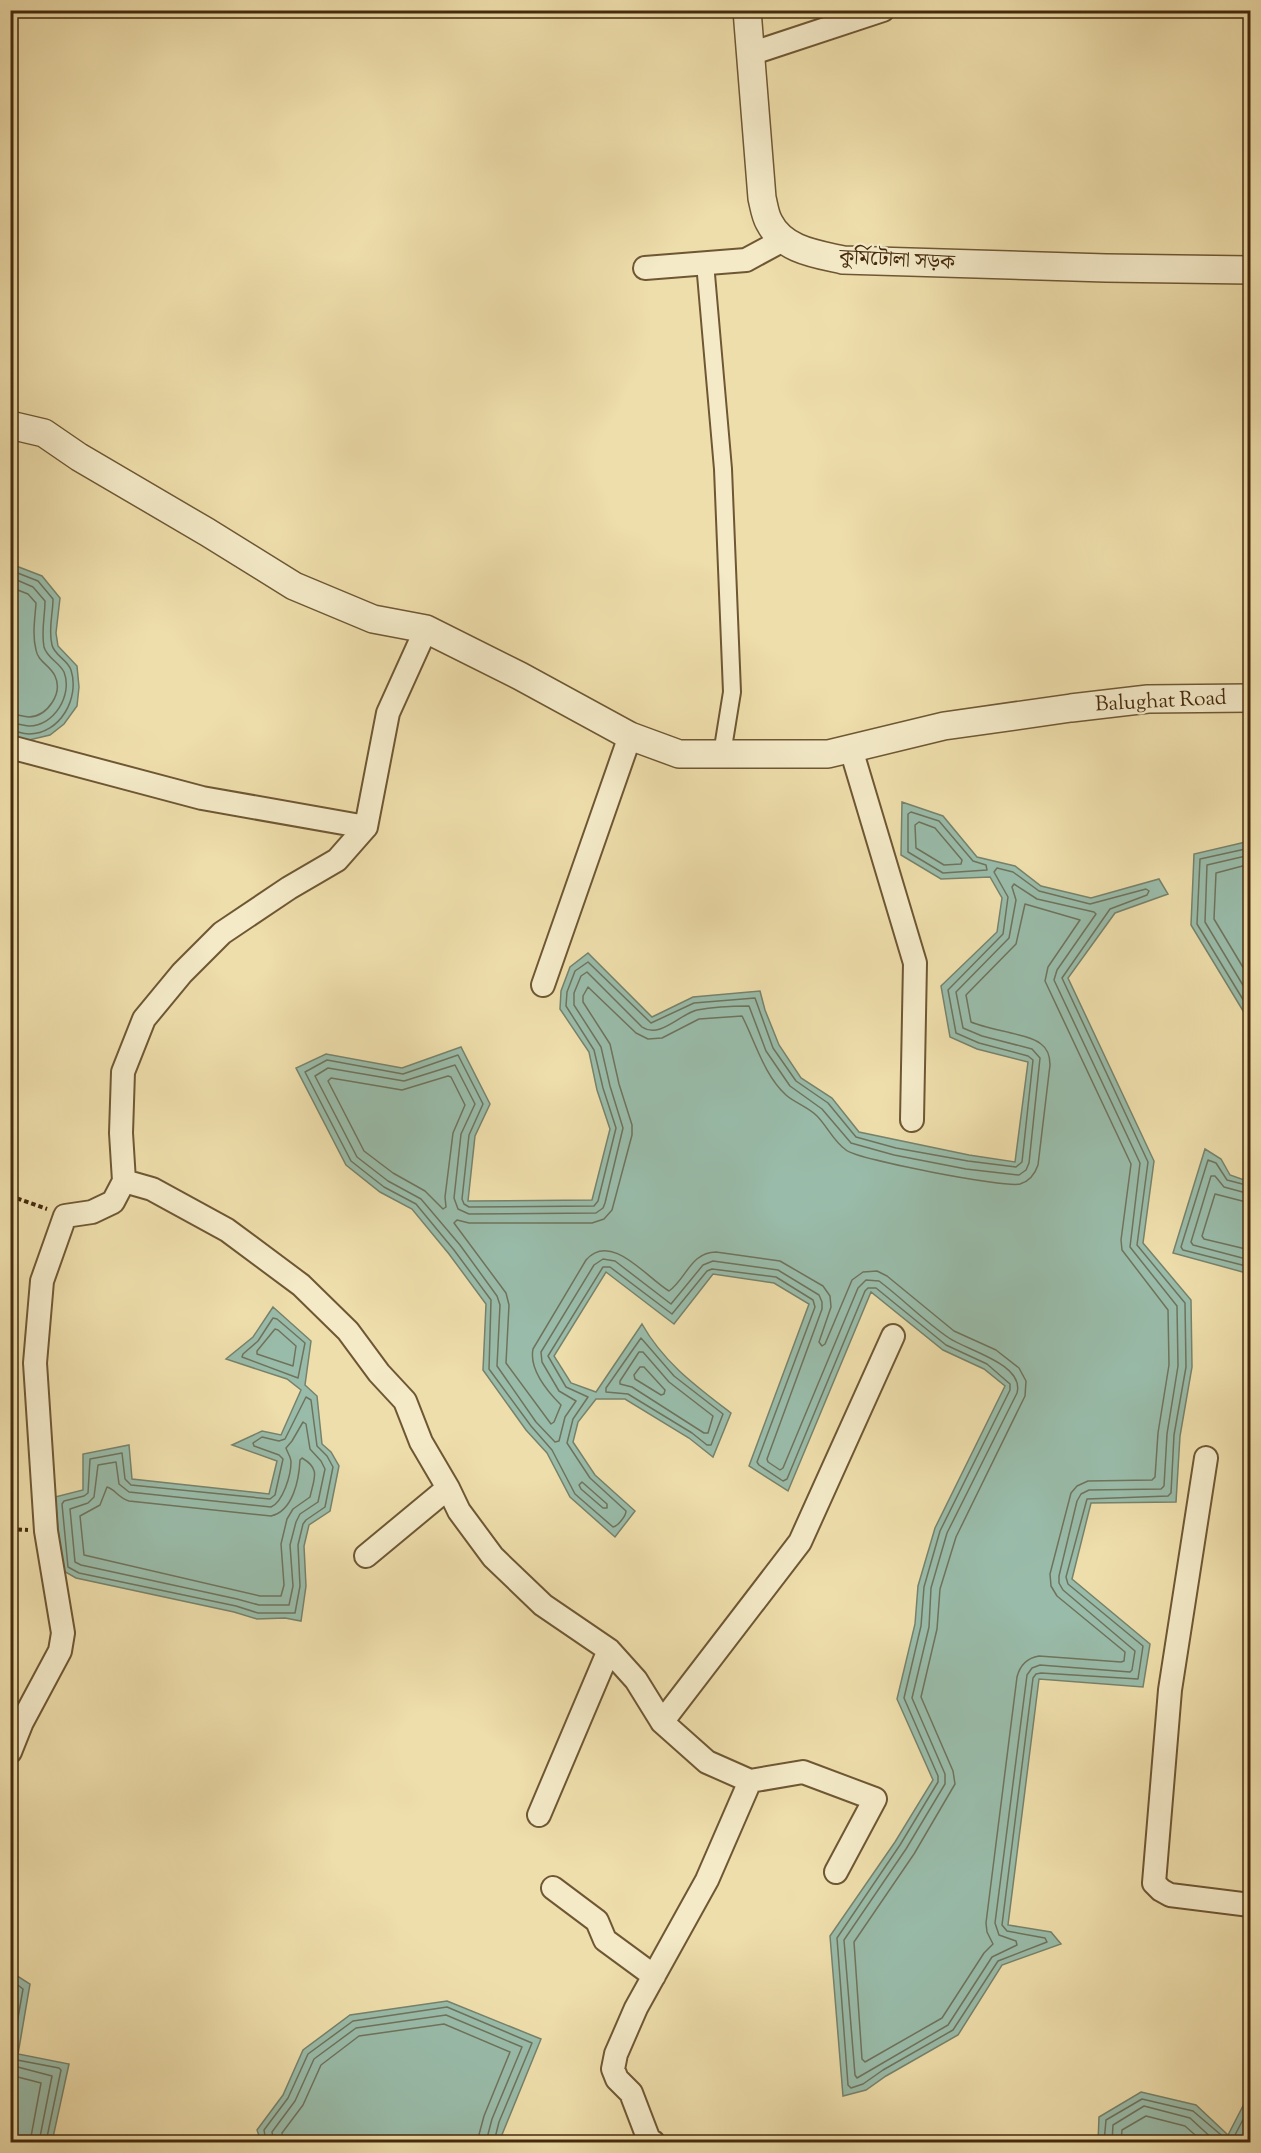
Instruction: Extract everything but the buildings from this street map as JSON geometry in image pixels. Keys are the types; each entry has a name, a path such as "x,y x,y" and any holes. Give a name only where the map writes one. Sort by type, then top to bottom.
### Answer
{"street":[{"path":"645,268 746,260 783,240 768,222 762,198 747,10"},
{"path":"750,54 883,10"},
{"name":"কুর্মিটোলা সড়ক","path":"783,240 807,252 843,260 1251,270"},
{"path":"705,263 723,469 732,692 722,754"},
{"name":"Balughat Road","path":"10,425 44,432 79,457 294,586 373,620 426,629 520,676 630,736 679,754 828,754 944,726 1071,708 1148,699 1251,698"},
{"path":"10,1752 22,1722 60,1651 63,1633 46,1531 35,1363 42,1281 65,1216 92,1212 113,1202 124,1181 121,1133 123,1072 144,1019 182,973 222,933 289,888 338,860 366,827 388,713 426,629"},
{"path":"543,985 630,736"},
{"path":"10,747 202,798 366,827"},
{"path":"851,749 915,963 912,1120"},
{"path":"124,1181 152,1189 227,1230 301,1285 348,1331 379,1373 405,1401 421,1442 459,1511 493,1557 543,1605 609,1650 636,1680 662,1722 707,1762 750,1781 803,1772 875,1799 836,1872"},
{"path":"662,1722 800,1542 893,1336"},
{"path":"1206,1458 1170,1690 1154,1883 1170,1895 1251,1905"},
{"path":"366,1556 448,1488"},
{"path":"539,1815 609,1650"},
{"path":"650,2142 631,2093 617,2079 612,2069 616,2054 636,2008 707,1880 750,1781"},
{"path":"553,1888 597,1921 605,1940 654,1976"}],"path":[{"path":"10,1196 65,1216"}],"water":[{"path":"11,564 42,576 60,598 56,633 58,646 77,666 79,687 77,706 64,724 50,735 29,740 11,736"},
{"path":"902,802 943,816 977,857 1015,866 1041,886 1091,898 1159,879 1168,894 1115,913 1068,978 1154,1161 1143,1243 1191,1300 1192,1367 1180,1436 1176,1502 1091,1503 1072,1579 1150,1644 1143,1687 1039,1679 1008,1925 1051,1932 1061,1944 1002,1965 958,2035 866,2090 843,2096 830,1936 895,1842 933,1780 897,1699 915,1624 918,1586 935,1528 1005,1386 984,1369 943,1350 871,1292 788,1491 749,1466 809,1304 774,1283 713,1274 674,1324 606,1272 554,1356 571,1383 596,1392 642,1324 660,1351 671,1362 731,1413 713,1457 689,1438 625,1399 596,1399 578,1422 573,1442 595,1475 635,1511 615,1537 570,1497 547,1453 526,1430 483,1370 486,1304 412,1209 380,1192 346,1165 296,1068 326,1054 402,1068 461,1047 490,1104 475,1136 468,1201 592,1200 610,1129 597,1090 589,1052 560,1009 561,991 570,967 588,953 652,1017 693,997 760,991 779,1045 801,1078 832,1098 859,1132 969,1155 1015,1162 1028,1062 977,1049 950,1037 941,986 997,932 1002,898 990,877 941,879 901,855"},
{"path":"1250,841 1250,1059 1245,1014 1191,925 1194,854"},
{"path":"1205,1149 1221,1159 1230,1175 1250,1182 1250,1274 1173,1253"},
{"path":"273,1307 311,1341 305,1385 317,1396 322,1444 331,1452 339,1466 330,1511 309,1525 304,1546 306,1586 301,1621 285,1618 257,1619 76,1578 62,1570 55,1497 83,1490 83,1454 129,1445 132,1479 269,1494 277,1461 232,1445 262,1431 281,1435 301,1390 287,1379 226,1359 253,1337"},
{"path":"11,1972 30,1984 18,2054 69,2064 52,2142 11,2142"},
{"path":"447,2001 541,2039 499,2142 261,2142 257,2130 283,2095 303,2050 350,2015"},
{"path":"1141,2092 1196,2105 1228,2135 1246,2100 1250,2101 1250,2142 1098,2142 1099,2117"}]}
